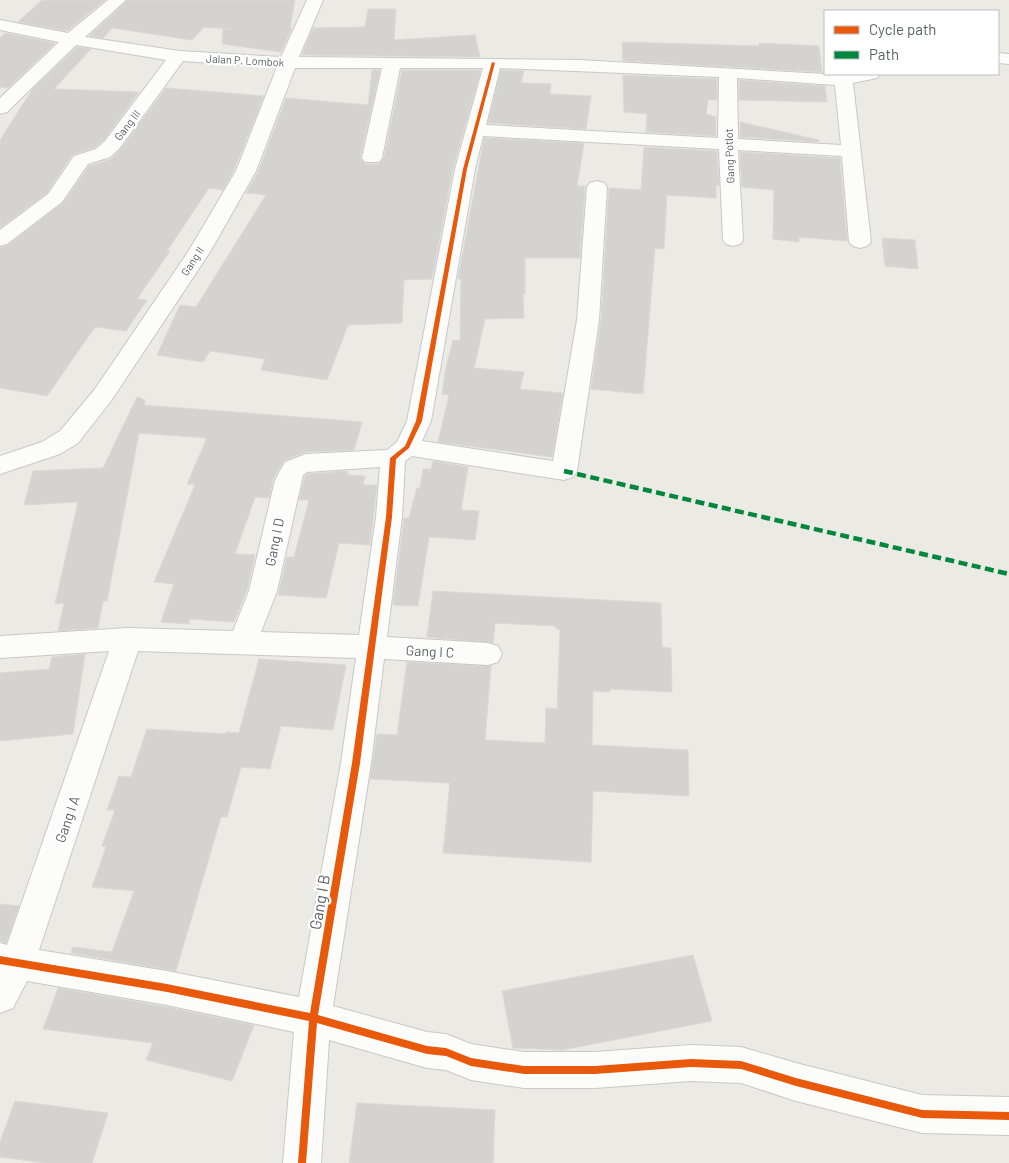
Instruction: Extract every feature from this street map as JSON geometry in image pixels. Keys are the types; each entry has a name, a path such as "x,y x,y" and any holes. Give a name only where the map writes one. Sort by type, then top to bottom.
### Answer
{"street":[{"path":"0,108 73,38 118,0"},
{"name":"Gang II","path":"0,465 51,448 69,437 103,395 199,252 246,171 301,28 315,0"},
{"name":"Jalan P. Lombok","path":"0,25 178,56 288,62 493,63 844,80 866,75"},
{"name":"Gang III","path":"0,240 54,198 70,180 81,160 103,153 112,146 178,56"},
{"path":"372,158 392,62"},
{"path":"400,452 420,421 465,169 493,63"},
{"name":"Gang Potlot","path":"728,73 728,144 733,240"},
{"path":"844,80 860,242"},
{"path":"476,130 850,151"},
{"name":"Gang I D","path":"242,642 254,622 266,582 279,516 292,471 299,465 400,452 564,471 588,320 597,187"},
{"path":"0,447 2,449 0,454"},
{"name":"Gang I B","path":"302,1163 313,1018 356,763 389,517 400,452"},
{"name":"Gang I C","path":"0,647 128,639 372,647 488,654"},
{"name":"Gang I A","path":"0,996 9,961 128,639"},
{"path":"9,961 168,988 313,1018 427,1050 446,1052 471,1062 492,1066 524,1070 595,1070 691,1063 741,1065 796,1082 922,1114 1009,1116"}],"building":[{"path":"42,0 105,0 67,31 18,22"},
{"path":"128,0 295,0 290,28 292,28 281,52 222,44 223,29 231,29 204,27 192,40 112,28 103,38 89,36"},
{"path":"368,9 396,9 394,40 475,35 480,57 302,55 313,28 365,27"},
{"path":"5,33 55,43 8,88 0,87 0,38"},
{"path":"622,42 759,46 759,43 819,46 822,72 623,61"},
{"path":"77,47 91,49 54,89 139,92 104,140 95,147 72,155 47,193 0,228 0,140 32,90"},
{"path":"372,70 380,70 360,158 365,164 379,164 384,158 402,70 481,70 453,168 432,279 404,280 402,323 348,325 327,380 261,370 265,359 210,351 203,362 157,355 180,305 196,307 266,195 246,193 258,172 286,98 368,105"},
{"path":"501,70 524,71 521,83 551,84 550,94 591,96 586,129 488,123"},
{"path":"623,75 717,79 717,100 708,100 706,114 716,117 716,136 646,132 647,114 624,112"},
{"path":"739,80 825,86 827,102 739,100"},
{"path":"166,88 264,96 234,170 223,190 209,188 167,251 170,251 137,299 147,300 126,331 95,327 47,396 0,388 0,248 8,245 63,203 89,166 111,159 120,150"},
{"path":"740,122 819,140 819,142 740,137"},
{"path":"484,138 584,143 577,186 585,186 580,258 525,258 524,318 485,319 474,368 524,372 520,389 563,393 552,457 438,442 449,395 442,394 446,367 453,340 460,341 461,279 458,279"},
{"path":"644,147 717,151 719,185 716,185 716,198 667,195 664,249 655,248 643,394 591,389 601,320 609,188 641,190"},
{"path":"740,152 840,158 847,241 799,237 799,242 773,239 774,190 742,187"},
{"path":"882,238 915,240 918,269 885,266"},
{"path":"137,397 145,400 144,405 362,422 354,450 306,452 284,460 273,479 269,498 255,497 235,554 255,555 247,590 234,622 190,619 189,624 161,622 174,584 154,582 195,485 187,484 207,438 139,433 107,601 103,601 98,628 58,631 64,603 55,604 78,502 24,505 33,471 103,468"},
{"path":"433,461 468,467 461,510 479,511 475,540 429,537 418,606 393,605 404,518 409,518 417,488 420,488 423,469 431,469"},
{"path":"348,471 347,475 365,476 363,485 377,485 370,545 339,543 326,598 278,595 287,557 294,557 309,500 299,500 305,476 308,474"},
{"path":"433,591 661,603 662,647 671,648 672,692 610,689 610,692 593,691 592,745 688,750 689,796 593,791 591,862 443,853 450,783 370,779 377,734 397,735 407,662 491,666 485,740 545,743 546,708 557,709 560,629 556,629 556,626 495,623 493,643 427,637"},
{"path":"85,654 73,734 0,741 0,673 49,669 52,657"},
{"path":"259,659 346,665 333,730 281,726 270,769 241,767 227,817 221,817 176,971 71,953 73,947 112,952 134,891 92,887 106,847 102,846 115,810 107,810 119,776 131,777 147,729 225,734 226,732 239,733"},
{"path":"0,904 19,906 6,943 0,941"},
{"path":"693,955 712,1021 562,1050 513,1048 502,991"},
{"path":"58,988 167,1007 254,1025 232,1081 146,1060 153,1043 43,1029"},
{"path":"15,1101 108,1113 92,1163 45,1163 0,1157 0,1142"},
{"path":"357,1103 495,1110 493,1163 349,1163"}],"marked path":[{"path":"564,471 1009,574"}],"cycle path":[{"path":"302,1163 313,1018 356,763 389,517 393,458 407,447 419,421 465,169 493,63"},
{"path":"0,960 167,988 313,1018 427,1050 446,1052 471,1062 524,1070 595,1070 691,1063 741,1065 796,1082 922,1114 1009,1116"}]}
